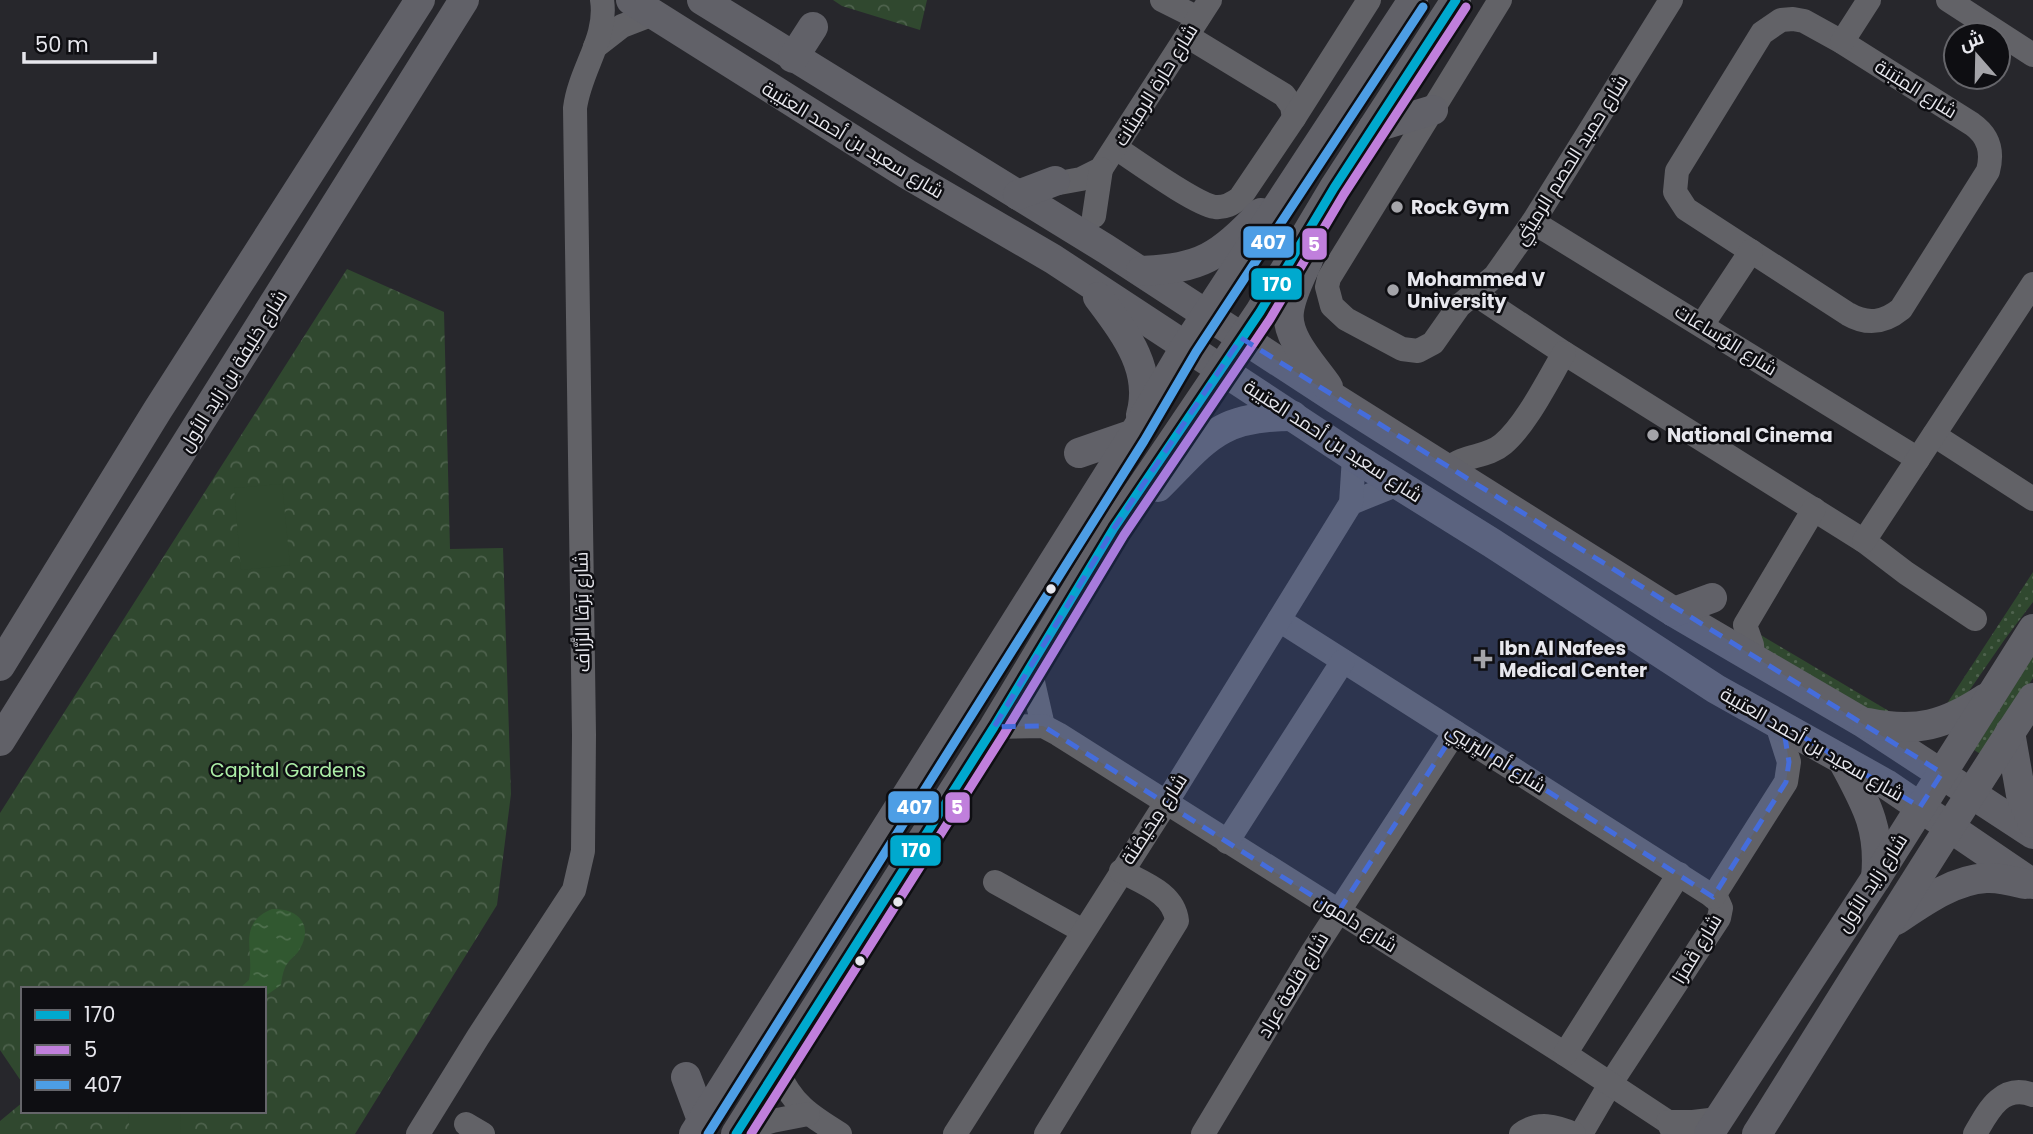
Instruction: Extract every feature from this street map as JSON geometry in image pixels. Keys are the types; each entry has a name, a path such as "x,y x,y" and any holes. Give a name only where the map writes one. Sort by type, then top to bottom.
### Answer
{"main road":[{"name":"شارع خليفة بن زايد الأول","path":"0,666 157,411 420,0"},
{"name":"شارع سعيد بن أحمد العتيبة","path":"702,0 1141,271 1336,399 1674,612 1862,722 2033,834"},
{"path":"698,1127 1186,346 1413,0"},
{"path":"736,1133 994,727 1114,528 1260,312 1334,188 1456,0"},
{"name":"شارع خليفة بن زايد الأول","path":"0,741 464,5"},
{"name":"شارع سعيد بن أحمد العتيبة","path":"642,7 896,168 1053,259 1354,457 1716,688 1886,784 2033,884"},
{"path":"793,58 813,27"},
{"path":"1373,128 1433,110"},
{"path":"1141,271 1192,264 1220,252 1305,167"},
{"path":"1018,195 1057,182"},
{"path":"1334,188 1289,308 1288,320 1298,344 1336,399"},
{"path":"1087,283 1140,362 1145,392 1135,431"},
{"path":"1114,528 1212,434 1241,421 1268,416 1293,416"},
{"path":"1079,453 1135,431"},
{"path":"1674,612 1712,598"},
{"name":"شارع زايد الأول","path":"1713,1126 1876,878 2033,629"},
{"path":"1862,722 1895,728 1928,726 1961,715 1990,696"},
{"name":"شارع زايد الأول","path":"1757,1134 1948,828 2033,698"},
{"path":"2010,733 2021,795 2033,823"},
{"path":"1843,761 1873,822 1877,847 1876,878"},
{"path":"1890,924 1928,899 1965,881 1987,878 2033,884"},
{"path":"685,1077 698,1127"}],"street":[{"name":"شارع بَرقا الزَّرَّاف","path":"418,1134 574,890 583,851 584,736 575,108 581,78 596,47 603,19 601,0"},
{"path":"1162,0 1199,18 1284,96 1292,106 1294,118"},
{"path":"1116,148 1202,203 1222,207 1240,198 1369,0"},
{"path":"1433,110 1500,0"},
{"name":"شارع حميد الحصم الرميثي","path":"1433,110 1329,278 1328,297 1332,306 1346,319 1395,346 1410,351 1419,351 1433,343 1459,306 1495,276 1533,222 1671,0"},
{"path":"1842,42 1870,0"},
{"path":"1948,0 2033,55"},
{"name":"شارع بَرقا الزَّرَّاف","path":"596,47 642,7"},
{"name":"شارع حارة الرميثات","path":"1094,216 1101,169 1199,18"},
{"name":"شارع المِتبَنة","path":"1781,20 1804,21 1842,42 1979,129 1989,144 1991,154 1988,172 1901,309 1885,320 1866,322 1856,319 1686,209 1675,192 1677,172 1762,33 1770,25 1781,20"},
{"path":"1057,182 1081,179 1101,169"},
{"name":"شارع الوُساعات","path":"1533,222 1919,458"},
{"path":"1702,325 1751,251"},
{"path":"1864,541 2030,293"},
{"path":"1475,294 1564,353 1864,541 1975,619"},
{"path":"1449,468 1465,457 1485,454 1503,444 1526,416 1564,353"},
{"path":"1934,435 2033,499"},
{"name":"شارع مِحَيصْنَة","path":"955,1134 1166,803 1351,503 1354,457"},
{"path":"1351,503 1398,484"},
{"path":"1753,658 1745,625 1814,509"},
{"name":"شارع أم اليِرَيبِي","path":"1279,620 1713,897"},
{"path":"1227,842 1343,661"},
{"path":"994,727 1043,726 1030,669"},
{"name":"شارع قَمرَا","path":"1581,1134 1609,1086 1720,918 1721,908 1713,897 1786,782 1789,762 1776,721"},
{"name":"شارع دلمون","path":"1043,726 1565,1054 1671,1128 1693,1122 1713,1126"},
{"name":"شارع قلعة عراد","path":"1203,1134 1338,912 1455,732"},
{"path":"1046,1134 1177,921 1176,911 1166,897 1121,871"},
{"path":"1565,1054 1679,874"},
{"path":"995,882 1083,931"},
{"path":"777,1070 789,1094 808,1114 840,1134"},
{"path":"1975,1134 1999,1098 2012,1092 2031,1090"},
{"path":"736,1133 772,1121 808,1114"},
{"path":"1521,1134 1541,1126 1556,1126 1574,1134"}],"highlighted area":[{"path":"1241,338 1942,773 1920,807 1783,725 1789,762 1786,782 1713,897 1455,732 1338,912 1043,726 994,727 1114,528"}],"green space":[{"path":"833,0 927,0 920,30 842,6"},
{"name":"Capital Gardens","path":"347,269 444,312 450,549 503,548 511,794 497,905 355,1134 0,1134 0,1121 21,1104 21,1113 266,1113 266,987 21,987 21,1081 0,1050 0,813"},
{"path":"282,484 290,565 241,570 234,488"},
{"path":"2033,572 2033,602 1958,707 1948,702"},
{"path":"1759,634 1909,723 1890,722 1775,659 1764,647"},
{"path":"2033,656 2033,678 1982,755 1974,750"},
{"path":"128,1113 180,1113 181,1134 130,1134"}],"water":[{"path":"272,909 282,909 297,915 302,920 305,934 298,952 286,966 281,985 266,996 266,987 241,987 249,980 250,930 261,915"}],"transit line":[{"name":"170","path":"736,1134 994,727 1114,528 1260,312 1334,188 1456,0"},
{"name":"407","path":"708,1134 1144,441 1196,352 1423,7"},
{"name":"5","path":"751,1134 1004,734 1124,535 1270,319 1344,194 1466,7"}],"place":[{"name":"Rock Gym","path":"1397,207"},
{"name":"Mohammed V University","path":"1393,290"},
{"name":"National Cinema","path":"1653,435"},
{"name":"Ibn Al Nafees Medical Center","path":"1483,659"}]}
